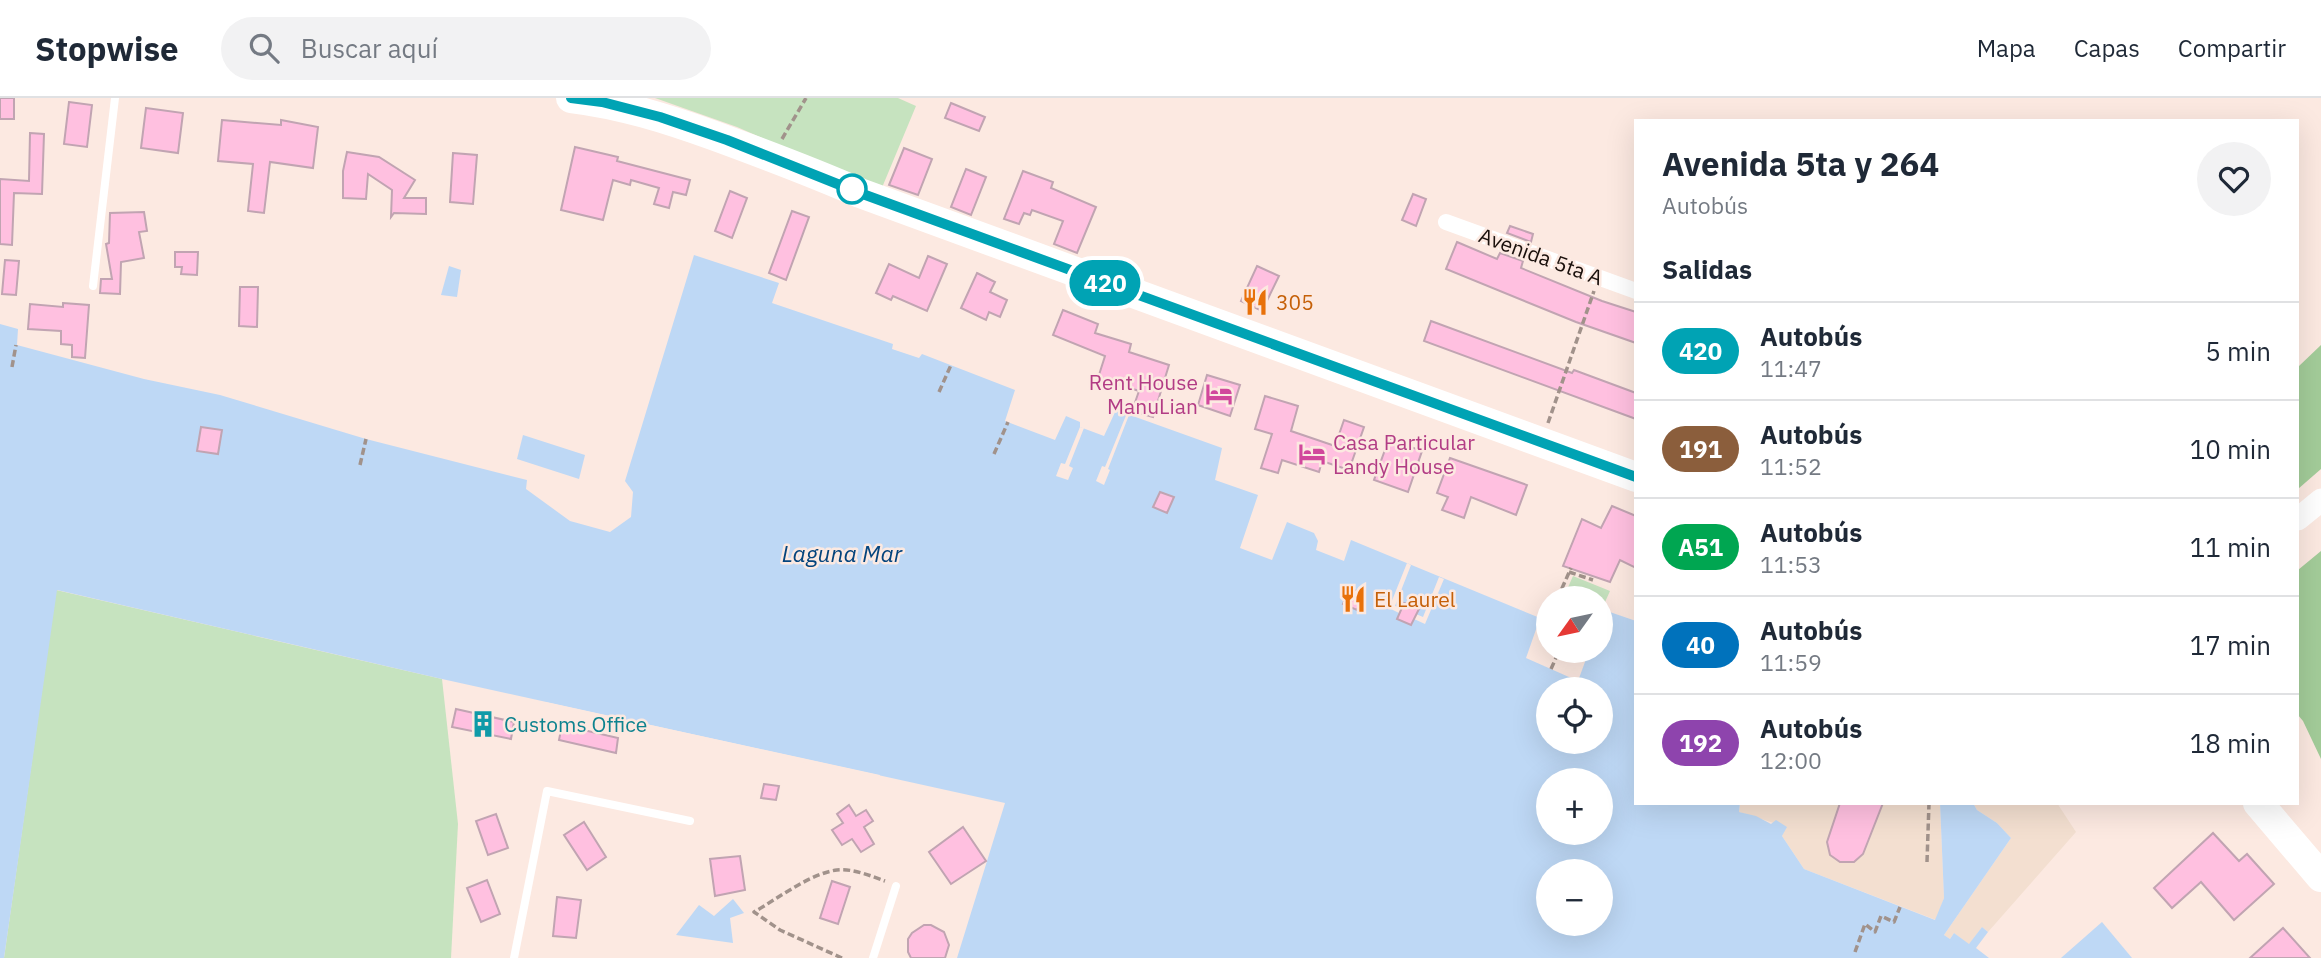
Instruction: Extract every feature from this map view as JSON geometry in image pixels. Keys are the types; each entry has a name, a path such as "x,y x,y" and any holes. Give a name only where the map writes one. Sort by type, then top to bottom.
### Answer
{"highway":[{"path":"571,98 603,100 772,156 860,193 1634,476"},
{"path":"2260,805 2321,877"}],"street":[{"name":"Avenida 5ta A","path":"1446,222 1634,290"},
{"path":"2299,518 2321,500"}],"lane":[{"path":"93,286 115,98"},
{"path":"514,958 547,791 690,821"},
{"path":"873,958 896,886"}],"path":[{"path":"772,156 806,98"},
{"path":"1541,441 1600,277"},
{"path":"12,367 16,345"},
{"path":"939,391 951,365"},
{"path":"994,454 1008,422"},
{"path":"360,465 366,439"},
{"path":"1564,586 1570,570 1593,580"},
{"path":"1551,669 1554,663"},
{"path":"1927,862 1929,805"},
{"path":"842,958 780,930 754,912 813,878 838,870 868,875 896,886"},
{"path":"1855,952 1865,924 1875,932 1881,916 1894,922 1900,906"}],"shaded area":[{"path":"1740,805 1940,805 1944,898 1936,920 1804,869 1782,836 1786,827 1739,812"},
{"path":"1974,805 2058,805 2076,832 1988,932 1982,927 1969,945 1954,933 1950,939 1944,935 2011,838 1997,823 1977,810"}],"green space":[{"path":"655,98 898,98 916,106 881,190 737,127"},
{"path":"2321,345 2321,469 2299,488 2299,366"},
{"path":"2321,551 2321,759 2299,716 2299,569"},
{"path":"1573,576 1598,586 1569,586"},
{"path":"56,590 442,679 458,824 451,958 4,958"}],"water":[{"name":"Laguna Mar","path":"694,255 779,283 772,303 893,344 892,349 919,358 922,354 1015,390 1005,421 1055,440 1066,416 1080,422 1080,427 1104,436 1116,410 1222,448 1215,480 1258,495 1240,548 1272,560 1287,522 1314,533 1318,541 1316,550 1344,561 1351,540 1536,616 1536,629 1526,658 1569,677 1536,677 1536,754 1613,754 1613,677 1579,677 1585,663 1614,663 1614,613 1634,620 1634,805 1740,805 1739,812 1756,816 1771,824 1776,820 1787,827 1782,836 1804,869 1935,920 1944,898 1940,805 1974,805 2011,838 1944,935 1950,939 1954,933 1969,944 1982,927 1988,932 1976,948 1989,958 957,958 1005,803 442,679 57,590 4,958 0,958 0,324 18,329 17,345 144,379 220,395 366,439 527,480 526,489 570,521 610,532 631,517 633,492 625,481"},
{"path":"449,266 461,270 457,297 441,295"},
{"path":"523,435 585,455 579,479 517,459"},
{"path":"733,899 744,913 730,918 733,943 676,935 699,905 714,916"},
{"path":"2102,922 2132,958 2061,958"}],"pier":[{"path":"1127,413 1129,415 1104,485 1096,481 1102,466 1105,467"},
{"path":"1080,427 1084,428 1069,466 1073,468 1068,480 1056,476 1061,463 1065,464"},
{"path":"1407,563 1411,565 1395,606 1402,608 1404,603 1418,608 1416,614 1423,617 1439,577 1444,579 1425,624 1414,619 1411,625 1397,619 1399,613 1389,608"},
{"path":"545,702 880,775 879,779 545,705"}],"building":[{"path":"0,98 14,98 14,119 0,119"},
{"path":"69,102 92,105 87,147 64,144"},
{"path":"951,103 985,117 979,131 945,118"},
{"path":"146,108 183,113 178,153 141,148"},
{"path":"222,120 281,125 281,120 318,127 313,168 270,162 264,213 248,211 253,164 218,161"},
{"path":"30,133 44,134 42,194 14,193 12,245 0,244 0,179 29,181"},
{"path":"575,147 618,157 617,161 690,180 686,195 673,192 669,208 654,204 659,188 631,180 630,185 613,180 603,220 561,210"},
{"path":"904,148 932,159 918,195 889,185"},
{"path":"347,152 379,157 415,180 404,198 426,198 426,214 394,213 391,217 392,190 368,174 366,199 343,198 343,171"},
{"path":"453,153 477,155 473,204 450,202"},
{"path":"966,169 986,177 971,215 951,207"},
{"path":"1023,171 1053,182 1051,188 1096,207 1077,253 1054,244 1063,221 1032,210 1030,215 1024,213 1019,224 1004,219"},
{"path":"730,191 747,198 732,238 715,231"},
{"path":"1413,194 1426,199 1416,226 1402,220"},
{"path":"792,211 809,217 786,280 769,273"},
{"path":"144,212 147,231 139,232 144,258 121,262 120,294 100,293 101,279 112,279 106,244 109,243 110,213"},
{"path":"1510,226 1533,234 1531,242 1507,233"},
{"path":"1457,242 1497,259 1500,253 1523,261 1521,268 1634,311 1634,342 1576,322 1446,269"},
{"path":"175,252 198,252 197,275 181,274 182,267 175,267"},
{"path":"928,256 947,264 927,311 893,296 891,300 876,293 889,264 919,278"},
{"path":"5,260 19,261 16,295 2,294"},
{"path":"1257,266 1279,276 1262,311 1241,301"},
{"path":"977,273 995,282 990,292 1007,300 1000,317 989,312 986,320 961,308"},
{"path":"240,287 258,287 257,327 239,326"},
{"path":"63,303 89,305 85,358 72,357 72,345 61,344 61,331 28,329 30,304 63,307"},
{"path":"1063,310 1098,324 1095,333 1131,344 1129,352 1169,365 1153,417 1132,411 1139,391 1098,378 1105,356 1053,335"},
{"path":"1431,321 1572,373 1574,370 1634,392 1634,418 1424,341"},
{"path":"1207,375 1240,385 1230,416 1198,405"},
{"path":"1265,396 1298,406 1291,431 1335,446 1344,420 1364,427 1349,470 1322,461 1319,472 1282,460 1278,473 1261,468 1272,434 1255,429"},
{"path":"201,427 222,430 218,454 197,451"},
{"path":"1389,439 1422,451 1408,492 1374,480"},
{"path":"1450,458 1527,485 1516,515 1471,497 1464,518 1442,510 1448,497 1437,493"},
{"path":"1160,492 1174,497 1167,513 1153,507"},
{"path":"1612,506 1634,515 1634,567 1620,560 1610,582 1563,566 1582,519 1601,528"},
{"name":"El Laurel","path":"1350,588 1363,594 1357,610 1343,604"},
{"path":"1404,603 1419,609 1411,625 1397,619"},
{"name":"Customs Office","path":"456,709 514,722 511,739 452,727"},
{"path":"562,725 618,738 616,753 559,740"},
{"path":"764,784 779,786 776,800 761,798"},
{"path":"849,805 856,816 866,810 873,821 864,827 874,844 861,852 852,839 842,845 832,830 843,823 837,814"},
{"path":"1839,805 1882,805 1863,854 1854,862 1840,862 1830,855 1827,842"},
{"path":"496,814 508,848 488,855 476,821"},
{"path":"584,822 606,857 587,870 564,835"},
{"path":"963,827 986,861 951,884 929,852"},
{"path":"2213,833 2239,861 2247,854 2274,884 2234,920 2201,882 2172,908 2154,888"},
{"path":"740,856 745,890 715,896 710,859"},
{"path":"487,880 500,914 481,922 467,888"},
{"path":"832,881 850,887 838,924 820,918"},
{"path":"557,897 581,900 576,938 553,936"},
{"path":"924,925 931,925 944,932 949,945 945,958 911,958 908,939"},
{"path":"2283,928 2310,958 2250,958"}],"bus line":[{"name":"420","path":"571,98 602,102 660,117 772,156 860,193 1634,476"}],"place":[{"name":"305","path":"1255,302"},
{"name":"Rent House ManuLian","path":"1219,394"},
{"name":"Casa Particular Landy House","path":"1312,454"},
{"name":"El Laurel","path":"1353,599"},
{"name":"Customs Office","path":"483,724"}]}
